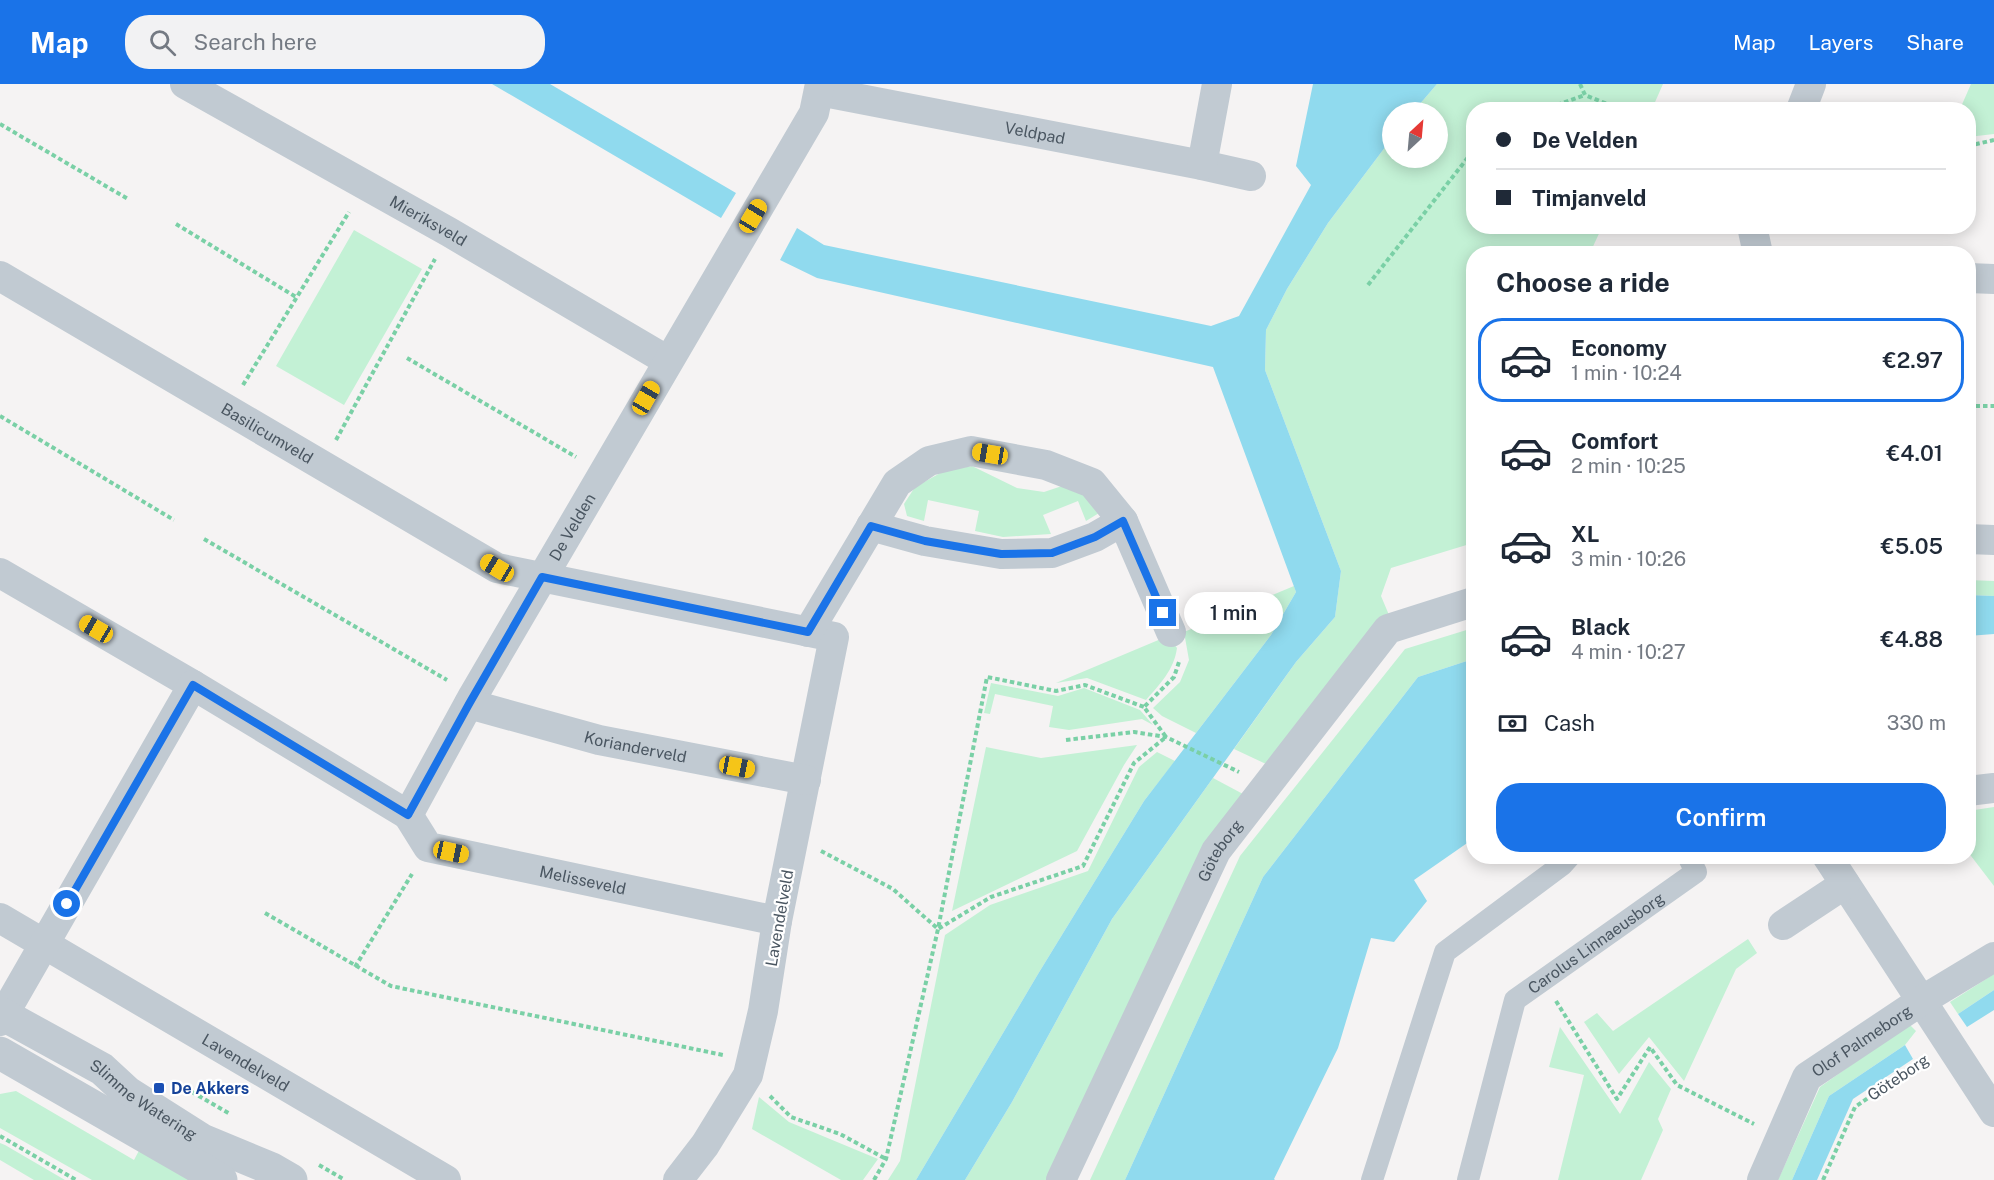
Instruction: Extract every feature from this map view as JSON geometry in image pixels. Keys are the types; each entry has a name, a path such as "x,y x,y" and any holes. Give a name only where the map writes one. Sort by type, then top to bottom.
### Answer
{"street":[{"name":"Mieriksveld","path":"185,84 449,232 668,361"},
{"path":"1202,165 1217,84"},
{"path":"1803,102 1811,84"},
{"name":"Veldpad","path":"820,87 1251,176"},
{"name":"De Velden","path":"408,815 471,700 602,473 814,113 820,87"},
{"name":"Basilicumveld","path":"0,276 497,568 821,634"},
{"path":"1976,278 1994,279"},
{"name":"Lavendelveld","path":"678,1180 705,1145 749,1068 763,1011 777,921 806,780 821,634 871,526 897,483 929,461 971,451 1046,465 1092,483 1123,521 1171,632"},
{"path":"871,526 925,541 1001,554 1052,553 1095,537 1123,521"},
{"path":"1976,539 1994,540"},
{"path":"0,573 193,685 408,815 428,848"},
{"name":"Göteborg","path":"1061,1180 1216,851 1388,629 1466,604"},
{"path":"1,1016 193,685"},
{"name":"Korianderveld","path":"471,700 599,741 806,780"},
{"path":"1976,790 1994,788"},
{"name":"Melisseveld","path":"428,848 777,921"},
{"path":"1372,1180 1445,952 1563,864"},
{"name":"Carolus Linnaeusborg","path":"1468,1180 1515,1000 1696,872 1692,864"},
{"path":"1783,925 1835,865 1994,1112"},
{"name":"Lavendelveld","path":"0,918 447,1180"},
{"name":"Olof Palmeborg","path":"1762,1180 1807,1077 1921,1001 1994,957"},
{"name":"Slimme Watering","path":"1,1016 102,1069 128,1093 202,1140 272,1168 291,1180"},
{"name":"Slimme Watering","path":"0,1053 221,1180"}],"path":[{"path":"1580,84 1585,95"},
{"path":"1565,102 1585,95 1602,102"},
{"path":"0,124 128,199"},
{"path":"1976,144 1994,140"},
{"path":"1368,285 1466,160"},
{"path":"228,410 365,186"},
{"path":"176,224 296,297"},
{"path":"323,464 449,232"},
{"path":"407,358 602,473"},
{"path":"1976,406 1994,406"},
{"path":"0,416 174,520"},
{"path":"204,539 471,700"},
{"path":"1144,707 1174,677 1183,650 1171,632"},
{"path":"874,1180 886,1159 938,929 987,677 1056,691 1084,685 1144,707 1166,737"},
{"path":"1066,740 1134,732 1166,737 1237,771"},
{"path":"938,929 991,897 1083,866 1134,763 1166,737"},
{"path":"794,836 893,888 938,929"},
{"path":"356,967 428,848"},
{"path":"265,913 391,986 749,1068 791,1117 840,1134 886,1159"},
{"path":"1543,981 1617,1099 1650,1047 1677,1085 1781,1137"},
{"name":"Göteborg","path":"1823,1180 1855,1107 1949,1043"},
{"path":"0,1136 76,1180"}],"green space":[{"path":"1437,84 1663,84 1655,102 1466,102 1466,234 1599,234 1593,246 1466,246 1466,545 1391,568 1381,596 1389,615 1266,764 1234,749 1296,662 1335,617 1341,571 1265,370 1266,330 1287,289 1328,223 1382,151 1382,168 1448,168 1448,102 1422,102"},
{"path":"1971,84 1994,84 1994,134 1976,136 1976,102 1963,102"},
{"path":"354,230 422,269 344,405 276,366"},
{"path":"972,466 1017,488 1044,492 1071,483 1094,494 1099,513 1086,521 1078,501 1043,515 1051,534 1003,537 975,531 979,511 928,500 924,521 907,516 904,504 915,487 944,471"},
{"path":"1976,580 1994,581 1994,596 1976,595"},
{"path":"1294,586 1296,592 1271,635 1196,733 1162,716 1153,708 1180,682 1189,660 1184,632"},
{"path":"1466,630 1466,661 1418,677 1263,877 1125,1180 1090,1180 1240,856 1405,649"},
{"path":"1168,636 1177,648 1173,663 1166,676 1146,700 1087,678 1056,683"},
{"path":"991,683 1058,696 1084,688 1140,710 1153,725 1142,719 1069,730 1049,727 1053,706 995,694 990,714 984,713"},
{"path":"1137,745 1077,851 952,911 986,747 1041,758"},
{"path":"1157,752 1175,761 1144,801 916,1180 888,1180 900,1161 945,935 990,905 1088,871 1139,767"},
{"path":"1213,778 1243,794 1049,1180 965,1180 1012,1102 1112,919"},
{"path":"1994,807 1994,886 1976,862 1976,810"},
{"path":"1748,939 1757,953 1736,969 1684,1081 1649,1037 1619,1074 1584,1022 1597,1013 1613,1031"},
{"path":"1994,974 1994,990 1958,1014 1950,1002"},
{"path":"1909,1024 1916,1031 1905,1045 1829,1096 1792,1180 1778,1180 1820,1087"},
{"path":"1560,1027 1620,1114 1649,1062 1671,1089 1658,1119 1663,1130 1641,1180 1558,1180 1584,1075 1549,1067"},
{"path":"16,1091 134,1160 142,1145 202,1180 92,1180 0,1128 0,1094"},
{"path":"759,1097 789,1122 878,1159 863,1180 841,1180 752,1129"},
{"path":"0,1143 65,1180 34,1180 0,1160"}],"water":[{"path":"492,84 550,84 736,193 721,218"},
{"path":"1313,84 1437,84 1422,102 1382,102 1382,151 1328,223 1287,289 1266,330 1265,370 1341,571 1335,617 1296,662 1112,919 1012,1102 965,1180 916,1180 1144,801 1271,635 1296,592 1213,367 817,278 780,260 797,228 824,245 1211,326 1239,316 1311,185 1296,166"},
{"path":"1976,595 1994,596 1994,634 1976,635"},
{"path":"1466,661 1466,844 1414,880 1427,901 1394,942 1371,938 1338,1048 1275,1180 1125,1180 1263,877 1418,677"},
{"path":"1994,990 1994,1010 1967,1027 1958,1014"},
{"path":"1905,1045 1913,1059 1853,1099 1817,1180 1792,1180 1829,1096"}],"place":[{"name":"De Akkers","path":"159,1088"}],"route":[{"path":"67,904 193,685 408,815 542,577 808,632 871,526 925,541 1001,554 1052,553 1095,537 1123,521 1163,613"}]}
